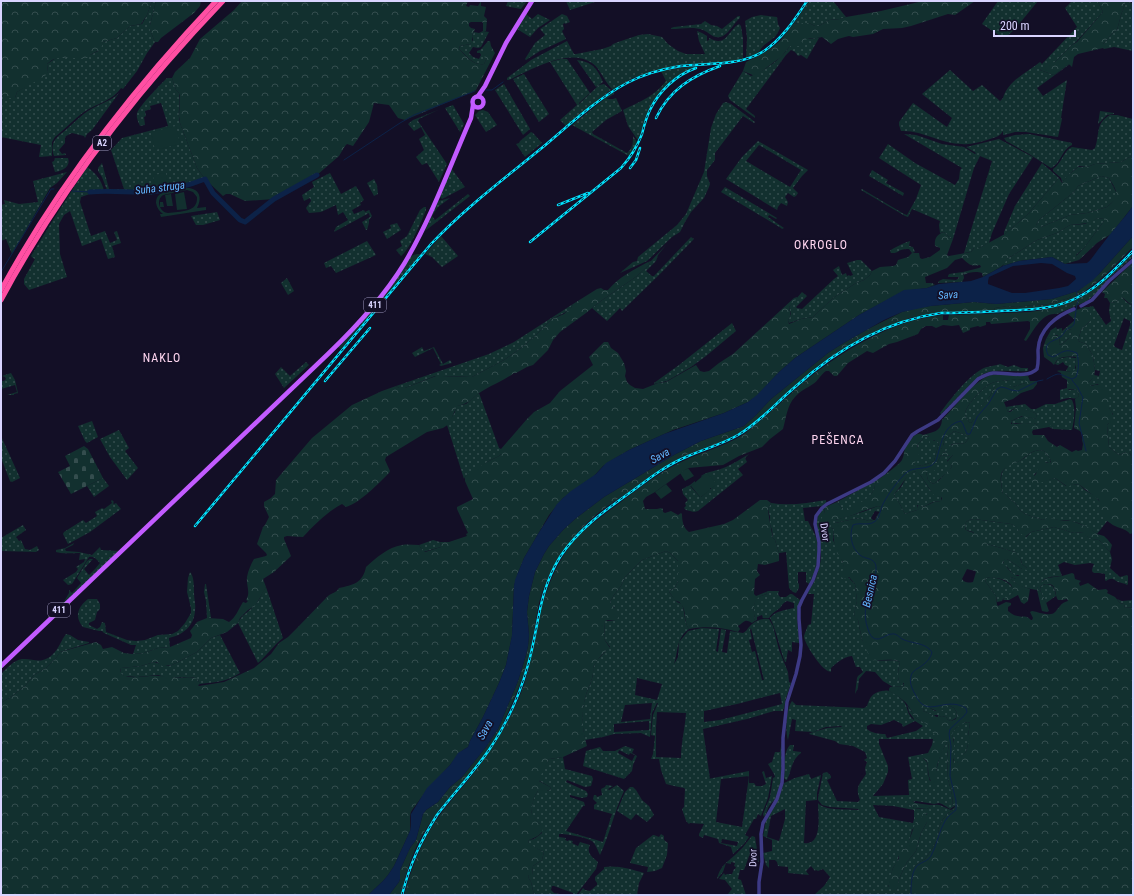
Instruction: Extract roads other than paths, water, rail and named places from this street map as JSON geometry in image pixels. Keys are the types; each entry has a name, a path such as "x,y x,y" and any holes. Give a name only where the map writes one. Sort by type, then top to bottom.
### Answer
{"highway":[{"name":"A2","path":"1,290 38,226 84,158 133,94 216,1"},
{"name":"A2","path":"1,300 42,230 87,162 133,102 196,29 223,1"}],"main road":[{"name":"411","path":"480,97 506,43 532,1"},
{"name":"411","path":"471,118 473,105 472,99 475,97 480,97"},
{"name":"411","path":"1,666 343,340 380,299 403,265 418,237 471,118 483,104 480,97"},
{"path":"473,105 479,108"}],"street":[{"path":"1081,306 1092,300 1109,281 1133,260"},
{"name":"Dvor","path":"759,895 762,862 761,834 763,823 777,799 782,783 783,738 787,702 800,656 800,607 818,566 819,542 815,524 816,516 827,504 871,482 884,472 895,461 912,435 938,420 978,378 991,373 1023,374 1034,372 1037,369 1038,348 1044,331 1057,317 1074,309"}],"water":[{"name":"Sava","path":"1133,206 1133,236 1092,281 1078,291 1052,299 996,304 974,302 931,306 902,312 884,320 828,353 771,399 744,426 701,441 674,455 604,497 575,519 549,546 535,572 527,612 529,635 526,655 518,681 498,729 462,777 450,787 438,802 426,810 423,814 416,840 410,848 400,870 399,882 389,895 368,895 383,881 394,866 410,831 411,814 427,788 450,765 458,753 468,747 483,717 506,665 512,635 515,580 524,558 538,534 557,504 563,498 596,474 606,463 629,450 664,434 724,413 748,402 795,358 859,315 904,290 927,288 939,284 971,281 983,277 1003,266 1019,261 1052,257 1065,264 1087,263","holes":["1041,263 1052,264 1075,276 1076,279 1068,286 1025,293 1012,293 988,284 989,277 1013,266"]}],"waterway":[{"path":"486,90 492,90 503,82"},
{"path":"344,160 414,115 475,91"},
{"name":"Suha struga","path":"90,192 152,192 192,184 205,179 213,193 240,220 245,222 274,199 317,175"},
{"path":"1,272 51,189 54,189"},
{"path":"72,191 90,192"},
{"name":"Besnica","path":"1047,379 1057,374 1072,379 1076,377 1077,374 1077,353 1067,351 1053,357 1048,355 1046,347 1049,343 1063,335 1066,330 1074,324 1079,300 1076,291"},
{"name":"Besnica","path":"911,895 914,870 918,865 928,860 931,856 945,821 956,810 956,801 950,776 951,746 949,734 950,729 967,712 966,708 958,705 950,704 930,707 925,706 920,702 915,694 910,678 914,671 927,662 931,656 932,652 926,646 906,641 895,634 889,634 880,639 875,639 872,637 866,623 865,612 868,596 876,572 876,566 873,561 862,557 857,552 853,545 851,532 853,525 869,524 876,521 888,496 907,472 914,469 926,468 932,465 936,460 945,433 951,425 961,421 967,434 970,434 977,417 989,403 997,389 1001,387 1018,391 1043,380"},
{"path":"1072,380 1078,387 1083,397 1079,423 1086,451"}],"railway":[{"path":"195,526 431,244 471,206 605,96 616,89 653,72 681,66 735,62 755,56 771,46 783,34 807,1"},
{"path":"656,118 668,99 682,85 700,74 720,66"},
{"path":"530,242 621,168 638,143 645,122 658,96 675,79 696,68"},
{"path":"630,168 636,160 640,148"},
{"path":"558,205 588,193"},
{"path":"402,895 412,863 431,825 437,815 477,767 489,750 512,709 528,665 543,597 553,570 560,557 576,537 594,520 666,467 692,454 725,442 746,430 827,361 845,349 881,330 921,317 941,313 1031,309 1063,304 1096,286 1133,251"},
{"path":"325,381 370,328"}],"district":[{"name":"OKROGLO","path":"821,245"},
{"name":"NAKLO","path":"162,358"},
{"name":"PEŠENCA","path":"838,440"}]}
